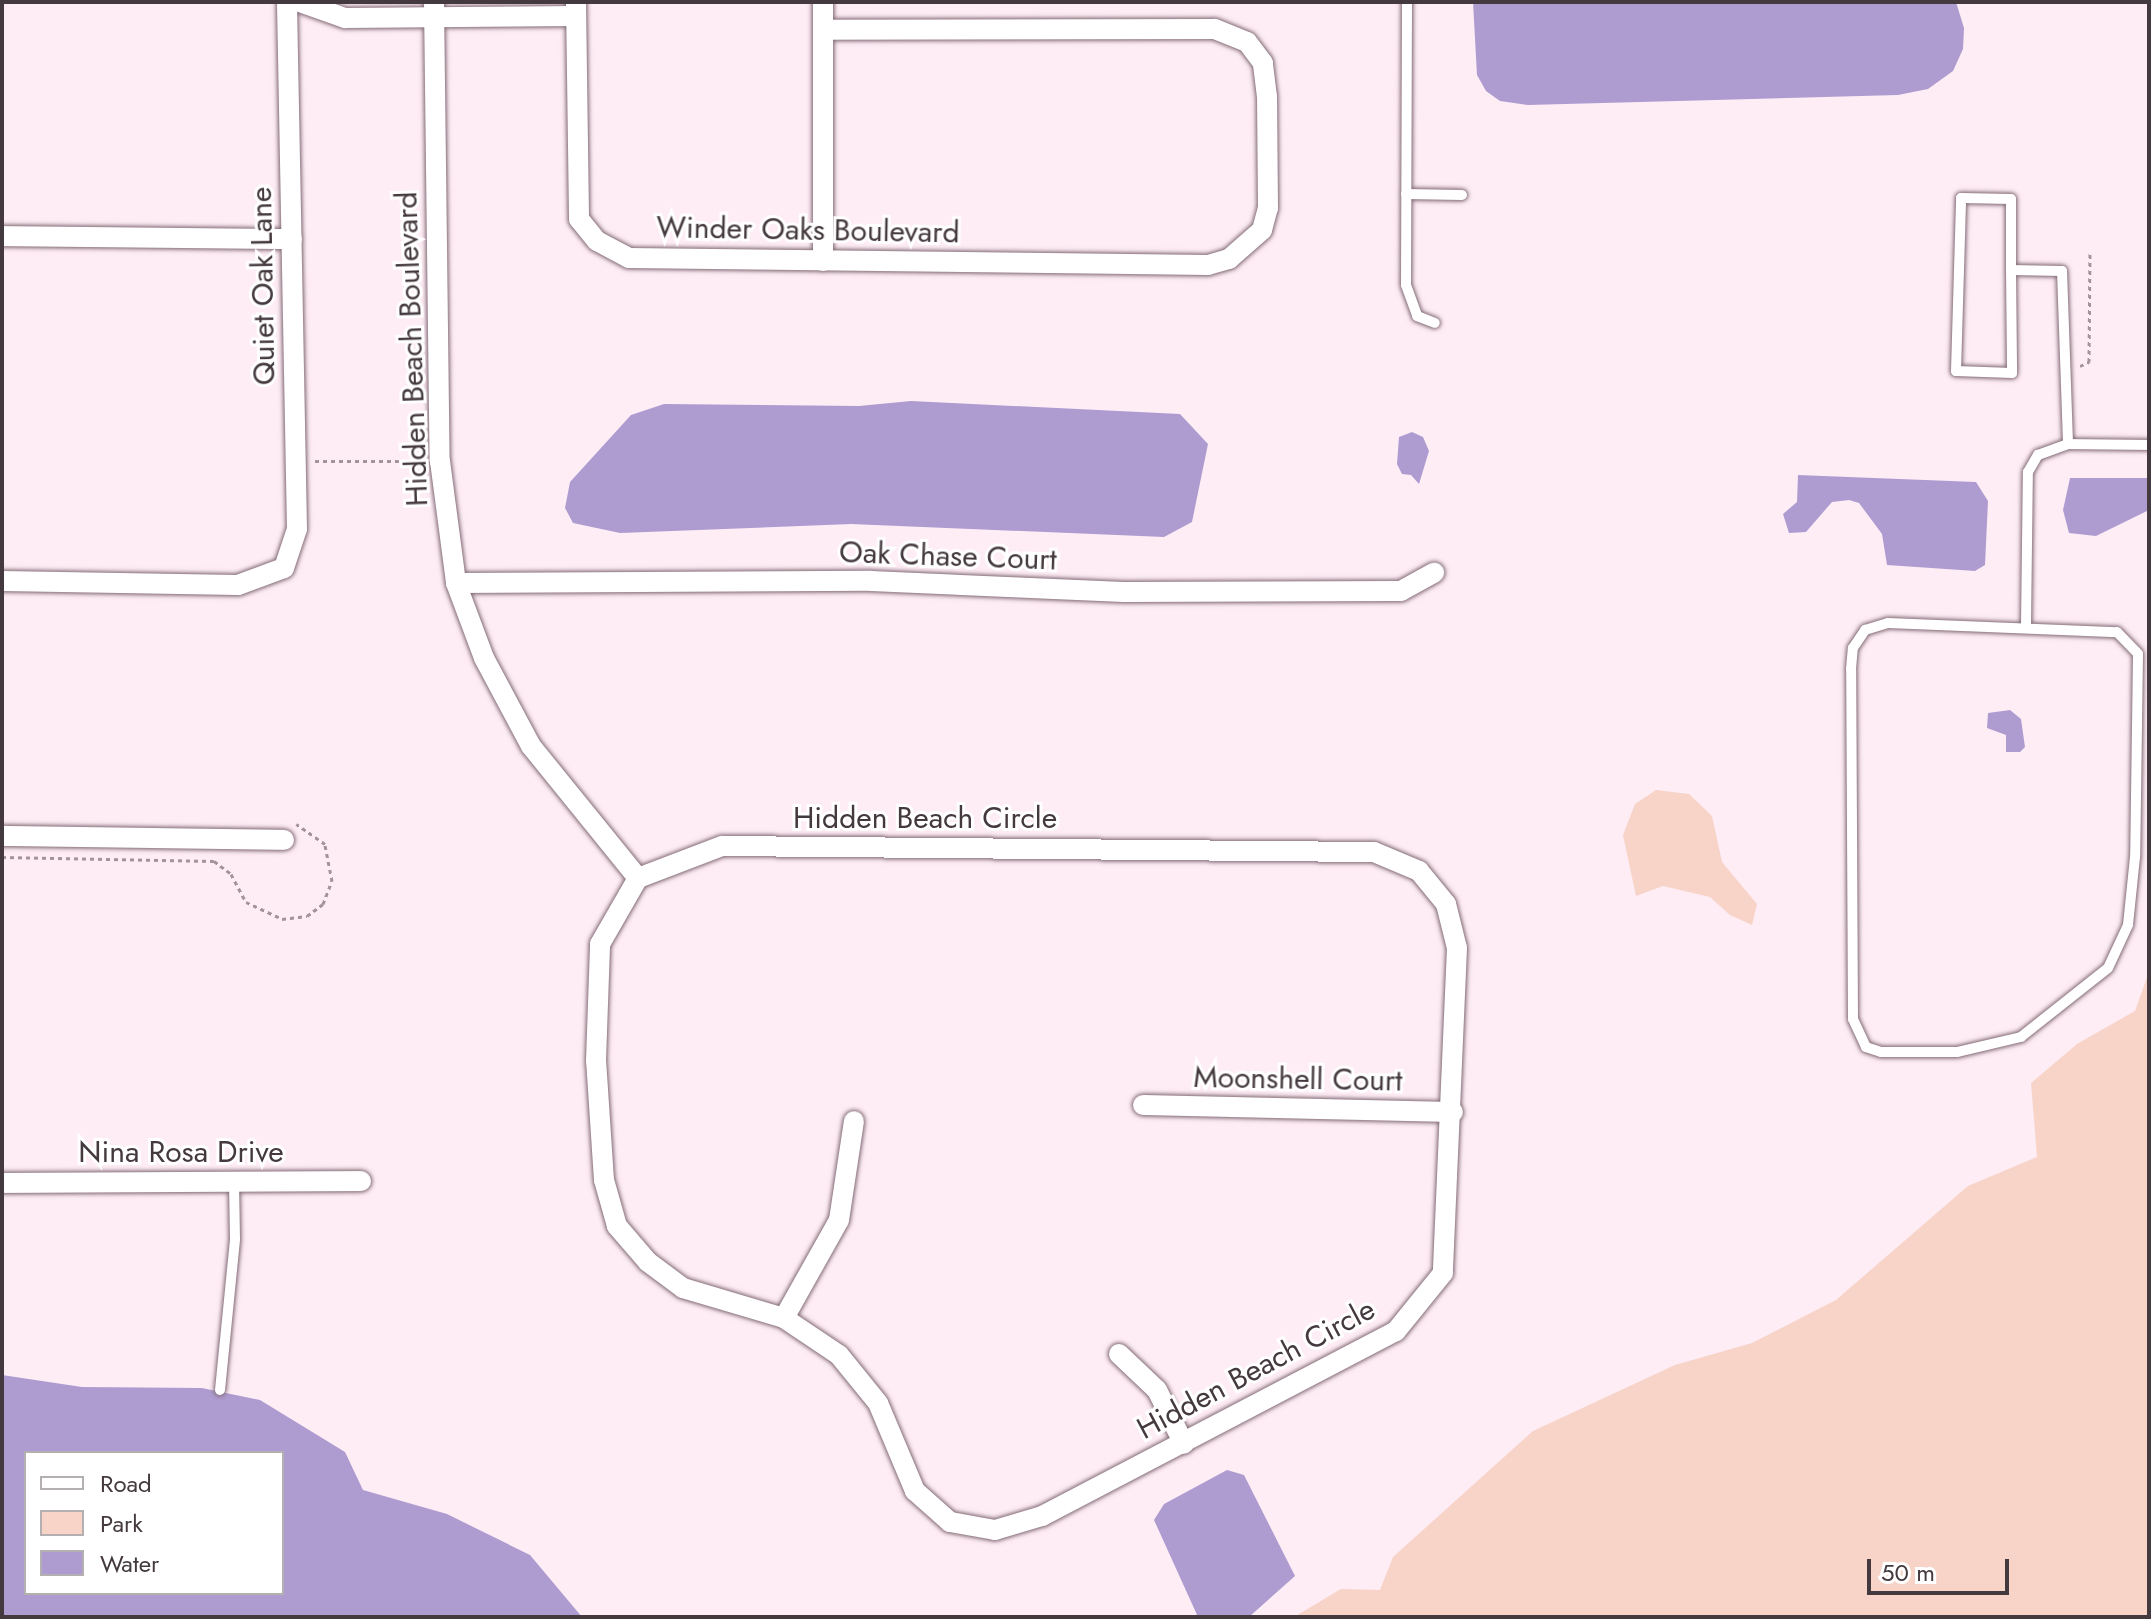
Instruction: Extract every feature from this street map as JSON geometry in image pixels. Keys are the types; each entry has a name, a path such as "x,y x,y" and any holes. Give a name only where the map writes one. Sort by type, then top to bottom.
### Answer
{"street":[{"name":"Quiet Oak Lane","path":"2,581 238,585 284,568 297,529 287,2"},
{"name":"Winder Oaks Boulevard","path":"300,2 345,18 434,10 576,9 579,219 597,241 629,258 1208,265 1249,245 1262,230 1268,208 1267,97 1263,63 1247,42 1214,29 824,30"},
{"path":"823,2 823,261"},
{"name":"Hidden Beach Boulevard","path":"434,10 440,461 456,583 484,658 531,746 638,878"},
{"path":"2,236 292,239"},
{"name":"Oak Chase Court","path":"456,583 871,581 1124,592 1401,591 1434,573"},
{"path":"2,836 285,831"},
{"name":"Hidden Beach Circle","path":"722,846 1374,852 1419,871 1446,904 1457,948 1453,1112 1443,1273 1427,1299 1396,1331 1042,1516 995,1530 950,1522 915,1491 878,1403 839,1355 784,1318 683,1288 648,1262 617,1226 604,1180 597,1076 600,944 638,878 722,846"},
{"name":"Moonshell Court","path":"1143,1105 1453,1112"},
{"path":"784,1318 839,1220 854,1121"},
{"name":"Nina Rosa Drive","path":"2,1183 361,1181"},
{"path":"1119,1354 1157,1390 1184,1444"}],"lane":[{"path":"1407,2 1406,194 1410,305 1417,316 1435,323"},
{"path":"1406,194 1462,195"},
{"path":"1961,198 2011,199 2011,270 2012,373 1956,371 1961,198"},
{"path":"2011,270 2062,271 2068,444"},
{"path":"2026,626 2028,472 2038,455 2068,444 2149,445"},
{"path":"1888,623 2026,626 2117,632 2138,654 2135,857 2128,925 2108,968 2021,1037 1957,1052 1881,1052 1866,1047 1853,1019 1853,648 1865,630 1888,623"},
{"path":"220,1390 235,1239 234,1182"}],"path":[{"path":"2076,370 2089,362 2090,251"},
{"path":"296,461 440,461"},
{"path":"2,857 214,861 231,874 246,902 262,913 282,919 307,916 323,904 332,881 331,857 311,831 285,831"}],"green space":[{"path":"1656,790 1689,794 1712,816 1722,862 1757,904 1752,925 1730,915 1710,897 1663,886 1636,896 1623,835 1635,804"},
{"path":"2149,972 2149,1617 1294,1617 1341,1589 1380,1590 1393,1557 1533,1431 1675,1365 1752,1343 1836,1300 1968,1186 2037,1157 2031,1083 2077,1044 2135,1011"}],"water":[{"path":"1473,2 1956,2 1964,28 1963,49 1953,71 1928,89 1898,95 1528,105 1500,101 1486,91 1477,75"},
{"path":"911,401 1180,414 1208,444 1192,522 1164,537 851,524 620,533 573,523 565,508 570,482 631,415 664,404 859,406"},
{"path":"1412,432 1423,437 1429,451 1419,484 1411,475 1402,474 1397,464 1399,437"},
{"path":"1798,475 1976,482 1988,501 1985,565 1975,571 1887,565 1882,534 1859,503 1849,500 1832,502 1806,532 1789,533 1783,514 1797,502"},
{"path":"2070,478 2149,478 2149,510 2096,536 2069,533 2063,510"},
{"path":"2010,710 2021,719 2025,747 2020,752 2006,752 2006,735 1987,728 1988,713"},
{"path":"2,1375 82,1387 202,1388 260,1400 345,1452 363,1490 447,1514 530,1555 582,1617 2,1617"},
{"path":"1227,1470 1244,1475 1295,1576 1249,1617 1198,1617 1154,1520 1164,1504"}]}
